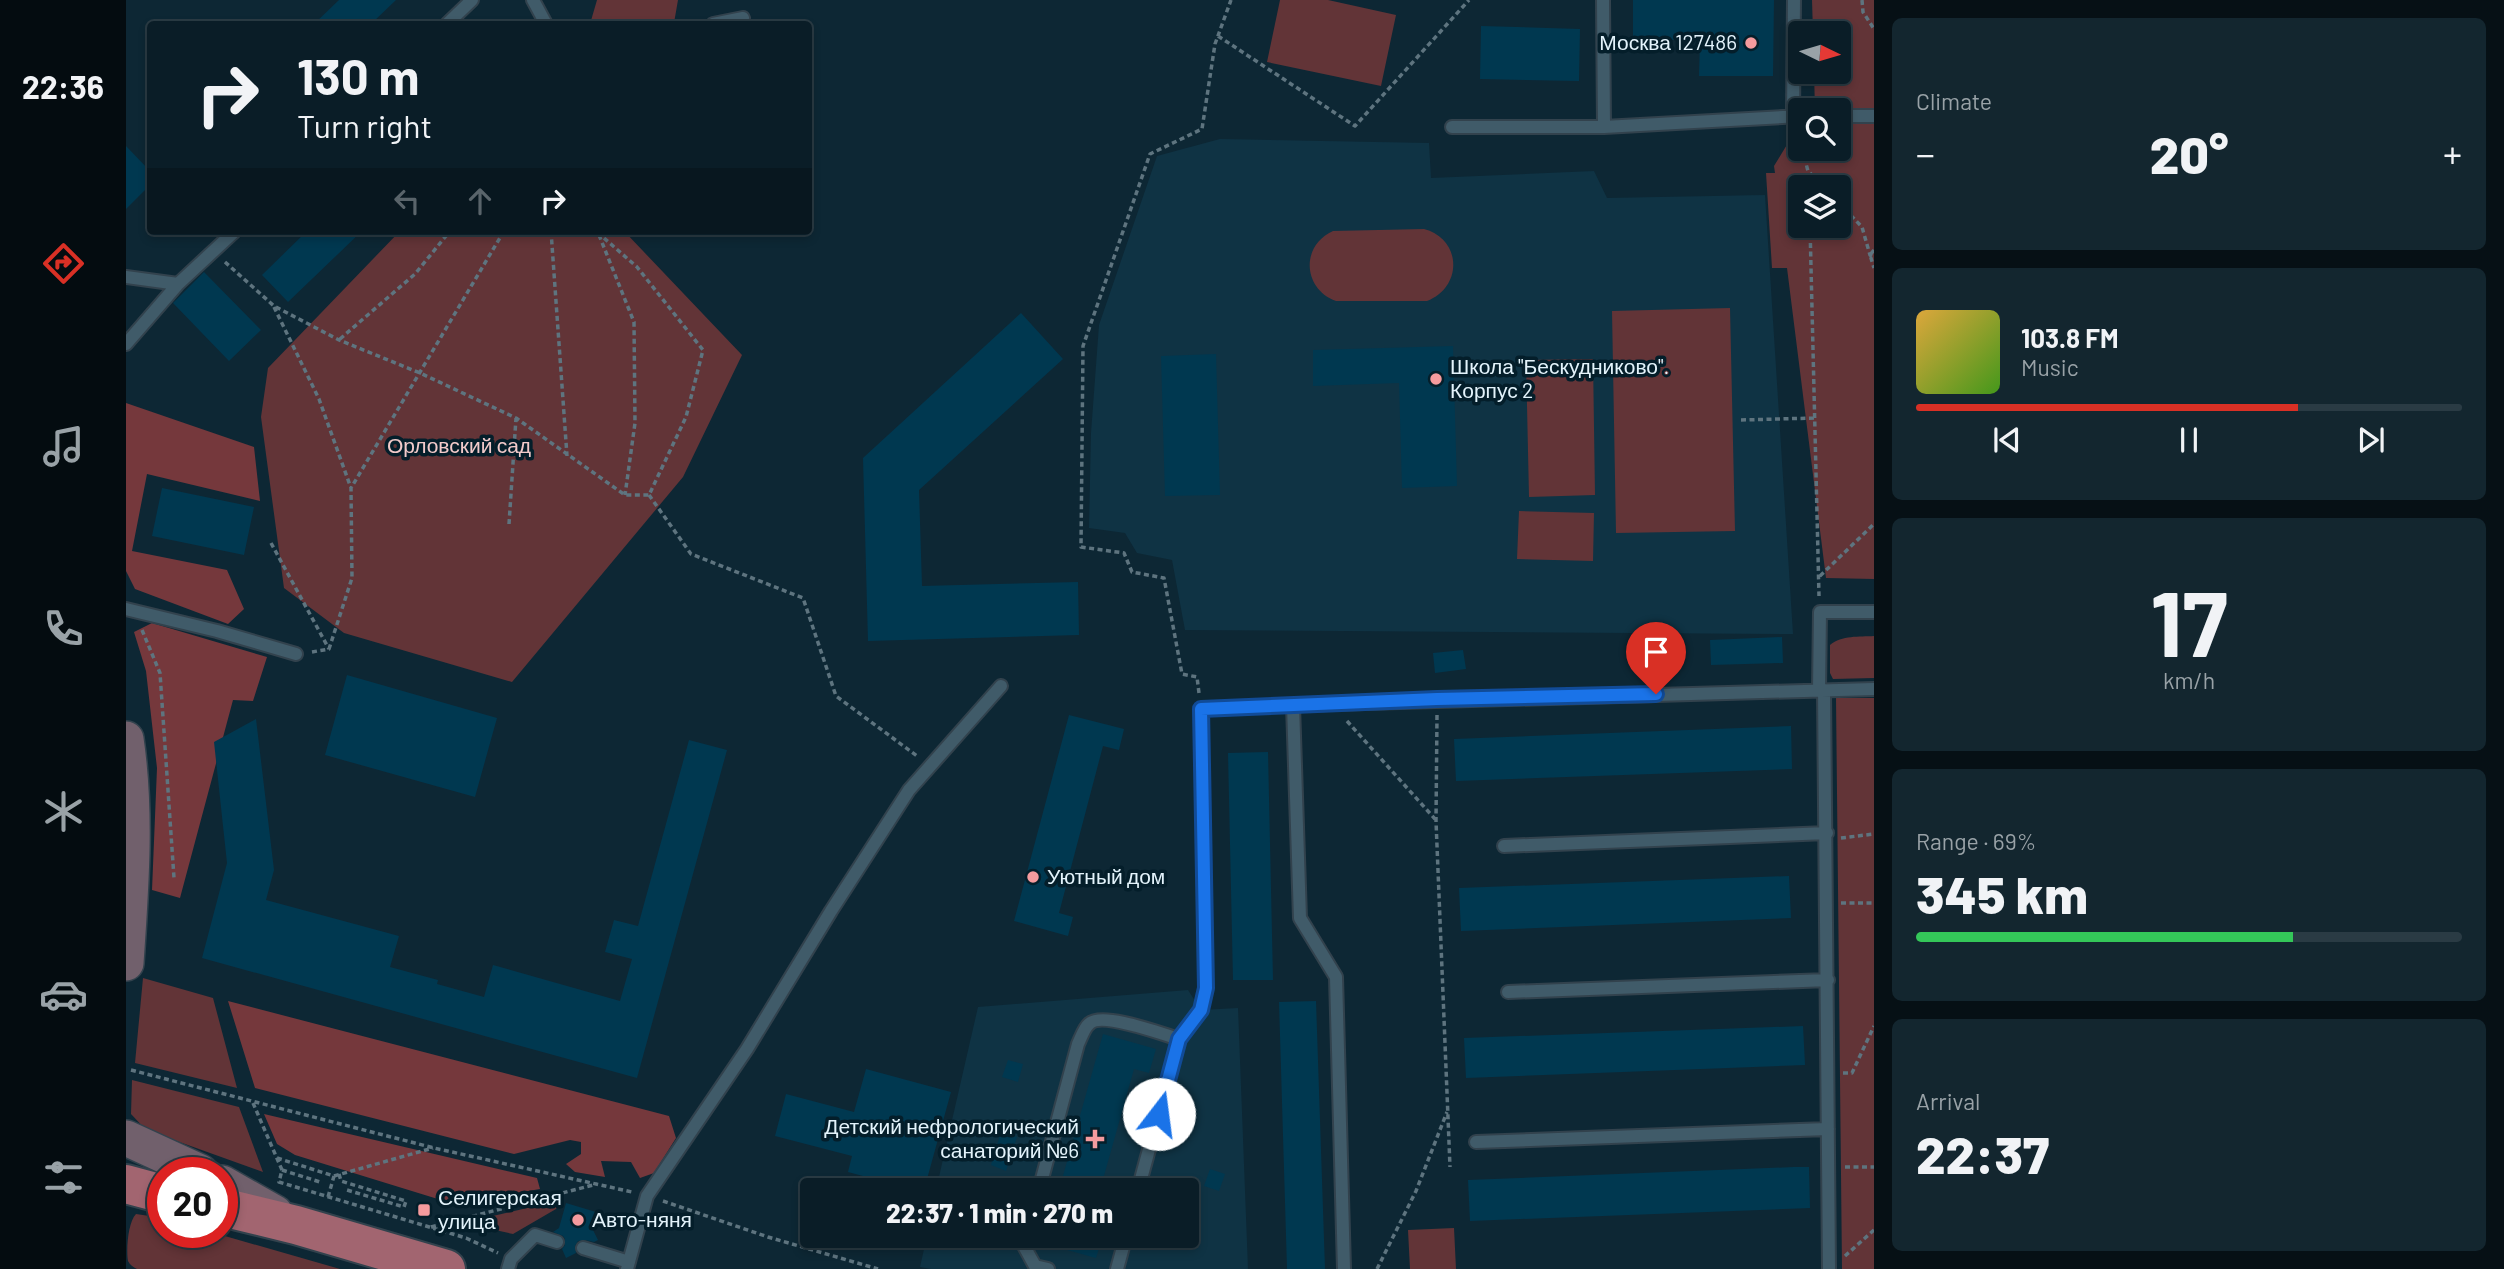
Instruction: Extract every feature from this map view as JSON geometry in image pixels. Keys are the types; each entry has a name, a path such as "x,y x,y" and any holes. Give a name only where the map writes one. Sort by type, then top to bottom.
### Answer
{"main road":[{"path":"126,1184 147,1190"},
{"path":"238,1211 446,1269"}],"street":[{"path":"126,739 133,842 126,963"},
{"path":"126,1138 167,1157"},
{"path":"238,1192 296,1225"}],"lane":[{"path":"450,21 472,0"},
{"path":"533,0 544,21"},
{"path":"1603,0 1604,127"},
{"path":"1794,0 1797,98"},
{"path":"728,21 743,18"},
{"path":"1851,116 1874,116"},
{"path":"1452,127 1604,127 1788,117"},
{"path":"126,344 178,284 231,235"},
{"path":"126,277 178,284"},
{"path":"130,609 296,654"},
{"path":"1834,1265 1828,1167 1828,903 1820,612 1874,612"},
{"path":"583,1248 628,1265 647,1196 747,1049 909,790 1001,686"},
{"path":"1141,1178 1179,1039 1201,1010 1206,988 1201,709 1437,699 1874,689"},
{"path":"1293,705 1300,918 1336,976 1344,1269"},
{"path":"1504,846 1827,836"},
{"path":"1508,992 1828,980"},
{"path":"1042,1178 1078,1044 1089,1023 1099,1018 1179,1039"},
{"path":"1476,1142 1828,1129"},
{"path":"509,1264 535,1235 557,1242"},
{"path":"1025,1248 1035,1266 1048,1269"},
{"path":"1117,1269 1123,1248"}],"path":[{"path":"1201,709 1197,677 1182,674 1164,578 1132,572 1124,554 1081,547 1083,346 1150,154 1202,129 1215,44 1231,0"},
{"path":"1218,36 1355,126 1469,0"},
{"path":"1862,0 1863,12 1874,29"},
{"path":"1805,161 1808,175"},
{"path":"1808,171 1812,175"},
{"path":"1851,216 1862,227 1874,268"},
{"path":"339,340 415,274 447,235"},
{"path":"351,488 502,235"},
{"path":"551,235 567,456"},
{"path":"598,235 634,322 635,423 625,495"},
{"path":"600,235 637,267 703,350 686,417 649,495"},
{"path":"1810,238 1820,612"},
{"path":"1872,256 1874,250"},
{"path":"214,251 274,306 339,340 420,373 516,418 625,495 649,495"},
{"path":"274,306 319,399 351,488 352,578 329,649"},
{"path":"509,524 516,418"},
{"path":"1741,420 1815,418"},
{"path":"649,495 691,554 803,598 836,696 930,765"},
{"path":"1819,576 1874,524"},
{"path":"271,543 329,649"},
{"path":"130,609 160,673 174,878"},
{"path":"296,654 329,649"},
{"path":"1437,699 1436,821 1450,1167"},
{"path":"1331,703 1436,821"},
{"path":"1827,836 1874,834"},
{"path":"1828,903 1874,902"},
{"path":"1829,1072 1852,1073 1874,1026"},
{"path":"131,1070 434,1148 647,1196 768,1237 878,1269"},
{"path":"253,1103 282,1170 279,1182 467,1238 509,1264"},
{"path":"1377,1269 1416,1191 1448,1110"},
{"path":"277,1158 337,1175 434,1148"},
{"path":"1828,1167 1874,1167"},
{"path":"282,1170 320,1181"},
{"path":"337,1175 341,1181 406,1201 404,1207 347,1190"},
{"path":"328,1197 337,1175"},
{"path":"429,1227 599,1184"},
{"path":"1834,1265 1874,1230"}],"shaded area":[{"name":"Школа \"Бескудниково\". Корпус 2","path":"1220,139 1429,143 1431,178 1594,171 1607,198 1765,195 1793,634 1185,630 1172,560 1137,553 1125,533 1089,528 1091,433 1099,325 1157,156"},
{"path":"126,403 254,447 260,501 147,474 132,551 227,570 244,609 228,624 135,589 126,571"},
{"path":"152,623 267,657 253,701 233,700 180,898 152,890 157,768 146,671 134,632"},
{"name":"Детский нефрологический санаторий №6","path":"1188,990 1201,1010 1238,1008 1248,1269 920,1267 924,1248 1199,1248 1199,1178 939,1178 978,1007"},
{"path":"228,1001 669,1116 676,1138 654,1173 640,1178 631,1162 601,1161 605,1177 575,1172 566,1164 581,1154 581,1142 570,1140 514,1154 255,1088"},
{"path":"264,1114 537,1178 540,1189 454,1204 295,1155 277,1144"}],"green space":[{"path":"597,0 678,0 674,21 591,21"},
{"path":"1280,0 1328,0 1396,15 1381,86 1267,62"},
{"path":"1812,0 1874,0 1874,579 1826,578 1787,268 1772,268 1766,173 1775,173 1774,166 1788,143 1788,161 1851,161 1851,98 1815,98 1814,84 1852,84 1852,21 1813,21"},
{"path":"1424,229 1437,234 1446,243 1453,264 1447,285 1427,301 1336,301 1325,295 1312,278 1310,267 1315,247 1333,231"},
{"name":"Орловский сад","path":"396,235 628,235 742,355 683,477 512,682 344,633 284,588 261,417 268,368"},
{"path":"1730,308 1735,531 1616,533 1612,311"},
{"path":"1593,359 1595,495 1529,497 1526,360"},
{"path":"1519,511 1594,513 1593,561 1517,559"},
{"path":"1874,636 1874,678 1833,679 1830,673 1830,645 1845,638"},
{"path":"1836,698 1874,698 1874,1269 1842,1269"},
{"path":"143,978 213,998 237,1088 135,1063"},
{"path":"132,1080 239,1107 263,1172 238,1163 238,1157 221,1157 146,1130 131,1114"},
{"path":"561,1200 556,1209 513,1234 463,1223"},
{"path":"136,1214 147,1216 147,1248 238,1248 238,1240 340,1269 137,1269 128,1261 127,1250"},
{"path":"1454,1228 1456,1269 1410,1269 1408,1230"}],"building":[{"path":"339,0 396,0 374,21 317,21"},
{"path":"1633,0 1774,0 1773,76 1699,76 1700,40 1633,40"},
{"path":"1481,26 1580,29 1579,81 1480,79"},
{"path":"126,146 147,168 147,188 126,209"},
{"path":"303,235 358,235 288,302 262,275"},
{"path":"204,272 261,330 229,361 173,303"},
{"path":"1021,313 1063,359 919,490 922,586 1078,582 1079,635 868,641 863,458"},
{"path":"1453,346 1457,486 1402,488 1399,383 1313,386 1313,350"},
{"path":"1216,354 1220,495 1165,496 1161,356"},
{"path":"162,488 254,507 244,555 152,536"},
{"path":"1782,637 1783,663 1711,665 1710,640"},
{"path":"1463,650 1466,669 1435,673 1433,653"},
{"path":"347,675 497,718 475,797 325,755"},
{"path":"1069,715 1124,729 1119,750 1103,746 1059,913 1073,917 1068,936 1014,921"},
{"path":"256,719 274,870 266,900 399,936 390,967 438,980 437,984 484,997 493,965 620,1001 632,959 605,952 614,920 638,926 689,740 727,750 637,1078 202,958 227,863 214,742"},
{"path":"1791,726 1792,769 1456,781 1454,739"},
{"path":"1268,752 1273,980 1233,980 1228,753"},
{"path":"1789,876 1791,918 1461,931 1459,888"},
{"path":"1316,1001 1325,1269 1287,1269 1279,1002"},
{"path":"1803,1026 1805,1065 1466,1078 1464,1038"},
{"path":"1103,1034 1156,1049 1149,1073 1134,1069 1103,1178 1062,1178"},
{"path":"1008,1060 1023,1064 1018,1082 1002,1077"},
{"path":"866,1069 951,1092 927,1178 870,1178 848,1172 852,1156 775,1136 786,1094 854,1112"},
{"path":"1001,1132 1017,1137 1006,1171 991,1165"},
{"path":"1809,1167 1810,1208 1470,1221 1468,1180"},
{"path":"1210,1169 1225,1174 1219,1191 1204,1186"},
{"name":"Авто-няня","path":"566,1203 596,1212 592,1228 598,1240 578,1241 575,1246 576,1253 566,1258 562,1249 565,1239 553,1232 559,1228"},
{"path":"1060,1248 1099,1248 1096,1258"}],"place":[{"name":"Москва 127486","path":"1751,43"},
{"name":"Школа \"Бескудниково\". Корпус 2","path":"1436,379"},
{"name":"Уютный дом","path":"1033,877"},
{"name":"Детский нефрологический санаторий №6","path":"1095,1139"},
{"name":"Селигерская улица","path":"424,1210"},
{"name":"Авто-няня","path":"578,1220"}],"route":[{"path":"1159,1114 1179,1039 1201,1010 1206,988 1201,709 1437,699 1656,694"}]}
